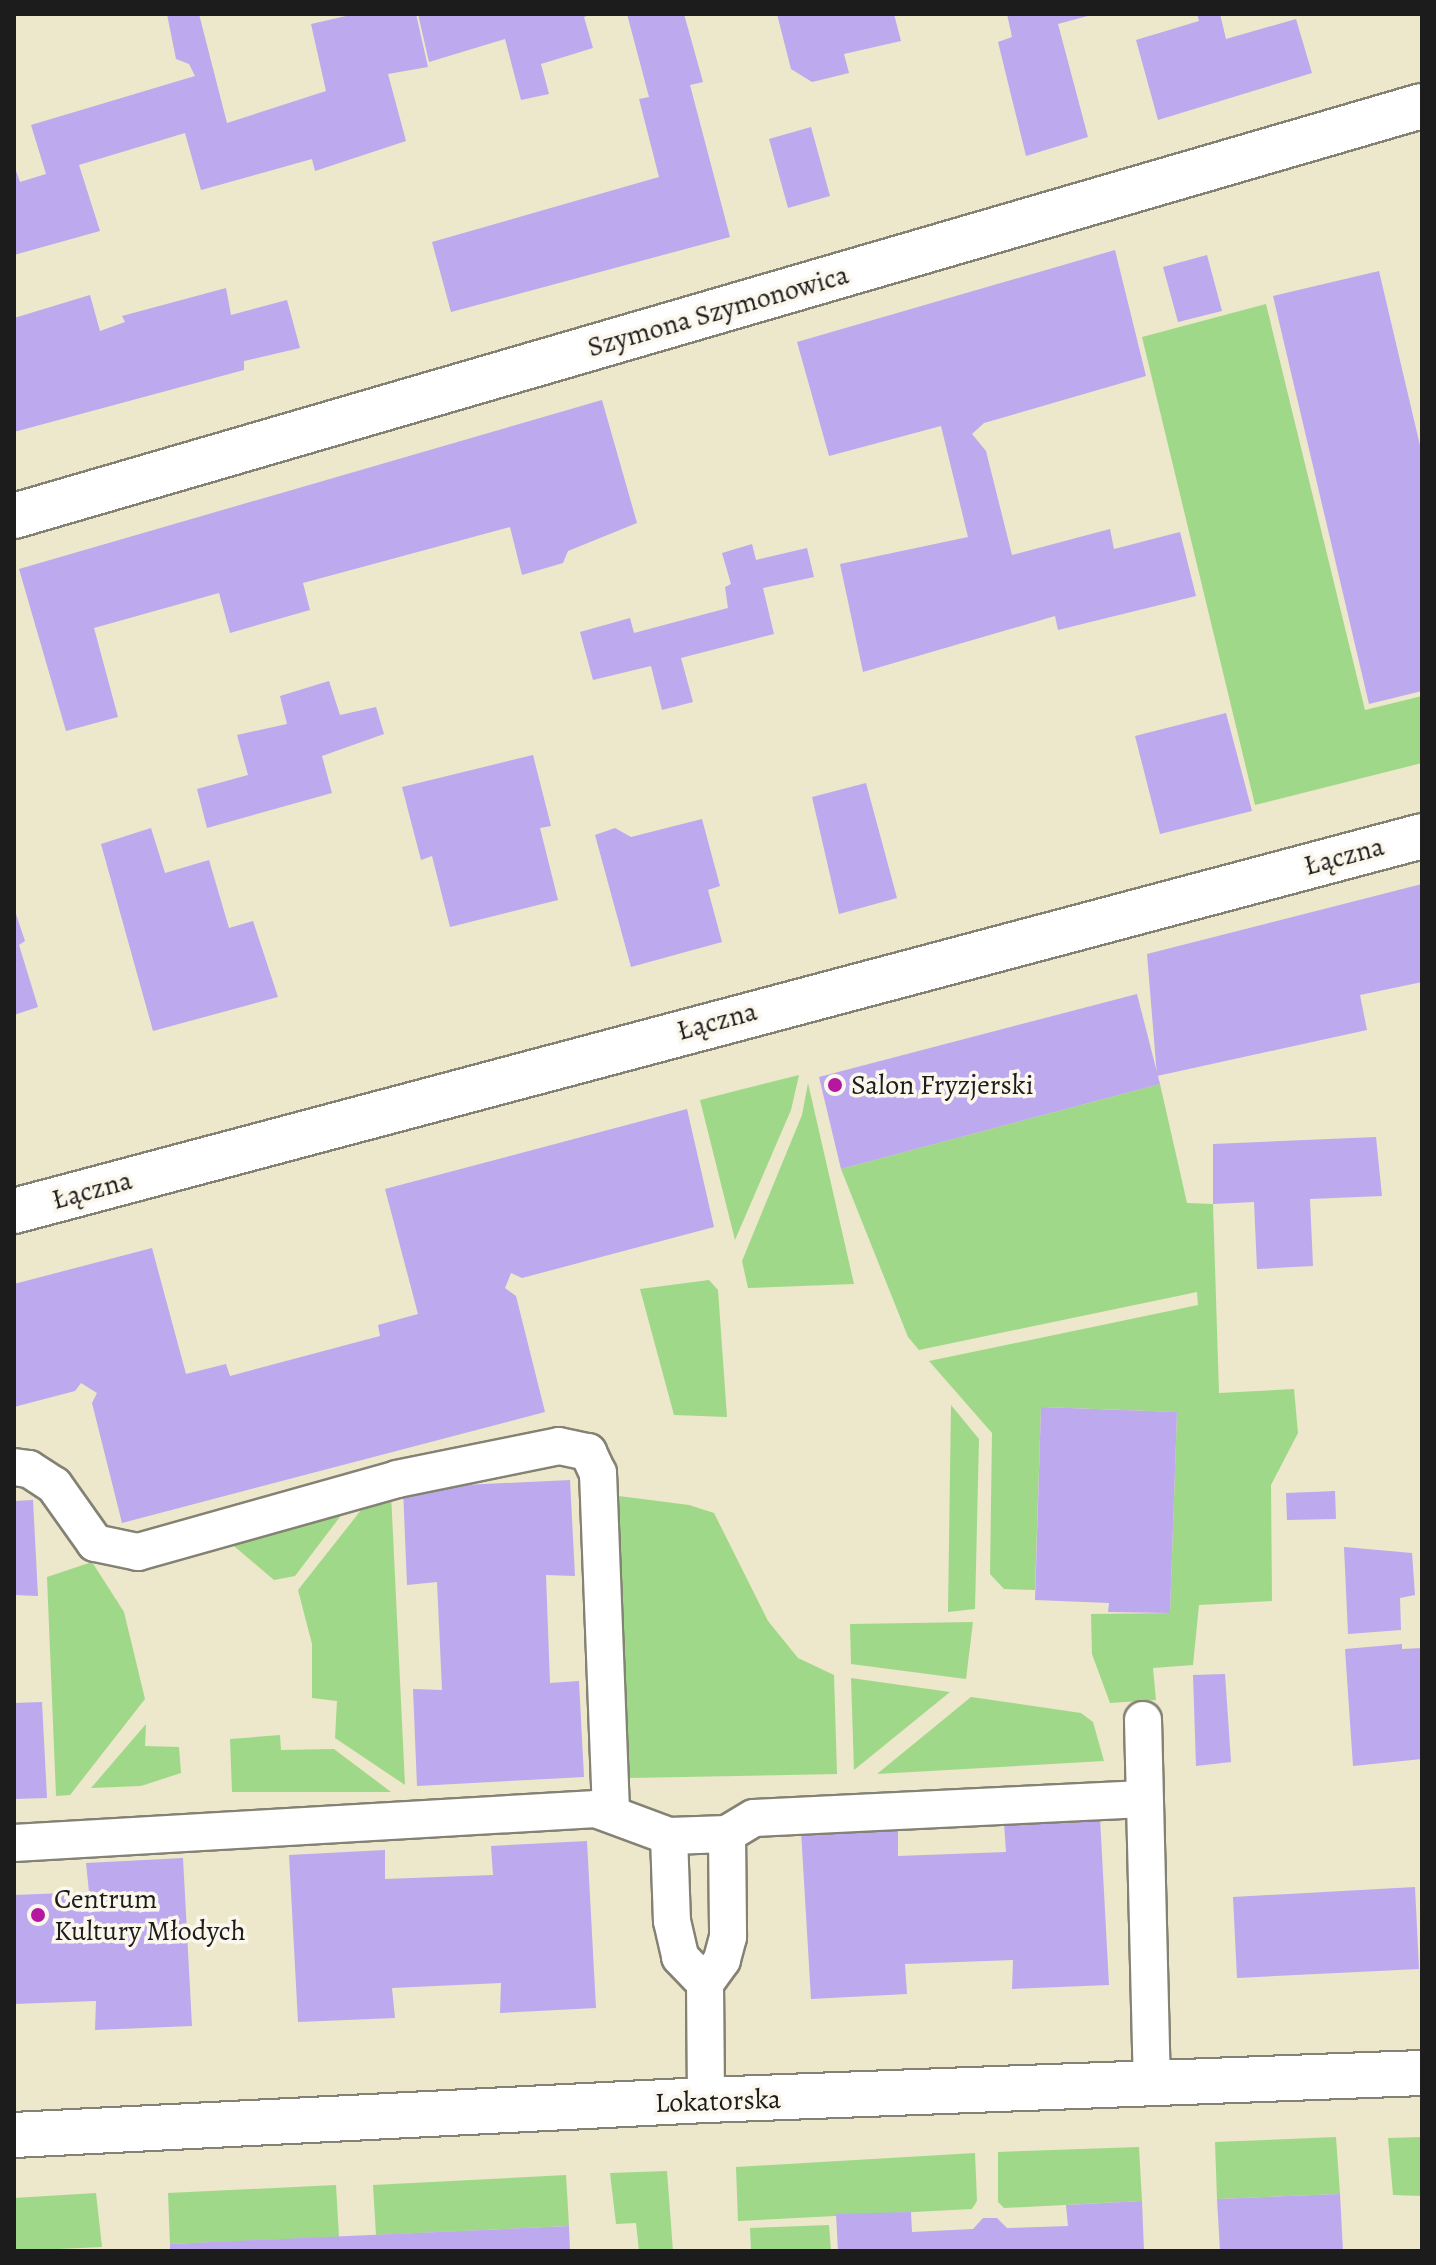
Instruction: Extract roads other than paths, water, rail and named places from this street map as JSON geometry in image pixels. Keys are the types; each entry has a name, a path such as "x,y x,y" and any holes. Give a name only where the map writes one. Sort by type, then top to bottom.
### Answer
{"street":[{"name":"Szymona Szymonowica","path":"14,516 1422,106"},
{"name":"Łączna","path":"14,1211 1422,836"},
{"name":"Lokatorska","path":"14,2135 706,2100 1422,2073"}],"lane":[{"path":"14,1467 29,1469 54,1485 95,1543 138,1552 397,1479 559,1446 588,1452 598,1473 611,1812"},
{"path":"1143,1720 1152,2084"},
{"path":"14,1843 596,1809 669,1836 727,1834 754,1818 1144,1799"},
{"path":"706,2100 705,1983 722,1960 728,1937 727,1834"},
{"path":"669,1836 672,1921 680,1957 705,1983"}],"place":[{"name":"Salon Fryzjerski","path":"835,1085"},
{"name":"Centrum Kultury Młodych","path":"38,1915"}]}
